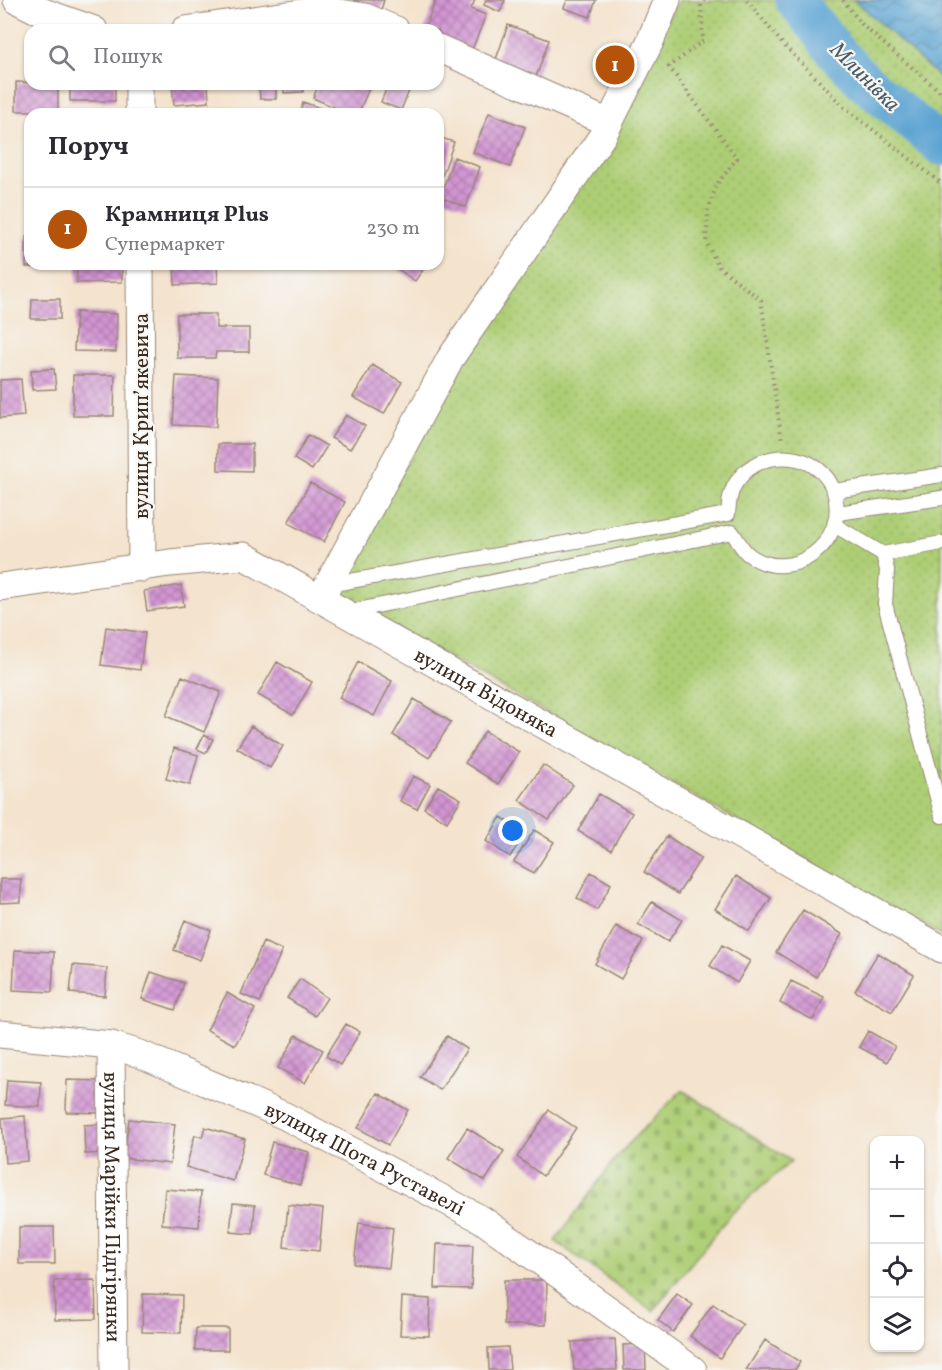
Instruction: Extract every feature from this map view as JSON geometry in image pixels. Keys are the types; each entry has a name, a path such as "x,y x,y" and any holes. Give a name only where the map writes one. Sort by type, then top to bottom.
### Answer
{"street":[{"path":"16,0 77,24"},
{"path":"325,592 450,359 609,123 649,44 668,0"},
{"path":"225,24 322,10 365,17 382,24"},
{"path":"444,51 609,123"},
{"path":"139,90 139,108"},
{"name":"вулиця Крипʼякевича","path":"140,270 142,568"},
{"name":"вулиця Відоняка","path":"0,587 244,556 325,592 346,612 942,949"},
{"name":"вулиця Шота Руставелі","path":"0,1034 111,1045 140,1054 285,1116 482,1219 693,1370"},
{"name":"вулиця Марійки Підгірянки","path":"111,1045 114,1370"}],"lane":[{"path":"325,592 728,514 730,496 738,480 750,467 766,459 784,456 805,461 822,473 834,491 837,519 822,549 800,564 772,565 764,562 748,554 732,532 346,612"},
{"path":"834,491 942,475"},
{"path":"837,519 942,498"},
{"path":"837,519 883,554 887,570 885,604 942,816"},
{"path":"883,554 942,543"}],"path":[{"path":"704,0 701,5 703,41 669,67 737,158 717,184 708,211 706,242 719,267 760,300 784,456"},
{"path":"747,0 781,42 844,107 942,184"},
{"path":"843,0 863,26 942,93"}],"green space":[{"path":"679,0 942,0 942,936 336,594 463,358"},
{"path":"682,1090 791,1161 730,1215 653,1311 555,1241 618,1155"}],"water":[{"path":"855,0 942,0 942,80"}],"building":[{"path":"353,0 384,0 381,10"},
{"path":"436,0 475,0 471,9 486,15 471,52 444,41 444,24 426,24"},
{"path":"486,0 505,0 500,12 484,5"},
{"path":"567,0 596,0 590,17 564,8"},
{"path":"508,25 549,40 536,77 495,62"},
{"path":"613,57 623,61 617,74 607,69"},
{"path":"16,82 24,82 24,90 58,90 58,108 24,108 24,111 16,111"},
{"path":"70,90 115,90 115,101 70,101"},
{"path":"173,90 208,90 209,102 174,105"},
{"path":"259,90 276,90 276,99 260,99"},
{"path":"284,90 303,90 303,92 284,93"},
{"path":"316,90 368,90 361,108 336,108 313,98"},
{"path":"386,90 409,90 402,108 381,102"},
{"path":"303,102 320,108 302,108"},
{"path":"489,113 525,127 510,167 473,152"},
{"path":"444,139 454,142 444,171"},
{"path":"454,157 480,167 466,207 444,199 444,186"},
{"path":"77,270 122,270 122,282 77,283"},
{"path":"174,270 217,270 218,283 175,285"},
{"path":"399,270 423,270 415,281"},
{"path":"32,299 60,299 60,319 31,319"},
{"path":"76,312 117,314 116,352 74,351"},
{"path":"177,314 216,314 216,328 249,328 249,352 216,352 215,358 177,358"},
{"path":"372,365 402,382 384,414 353,397"},
{"path":"54,369 56,389 32,390 31,370"},
{"path":"73,375 115,375 114,416 73,416"},
{"path":"176,376 218,378 216,427 173,425"},
{"path":"21,379 24,416 0,418 0,380"},
{"path":"346,415 365,426 350,449 331,438"},
{"path":"308,435 327,446 312,470 294,459"},
{"path":"218,444 252,444 252,471 218,470"},
{"path":"310,483 345,502 324,542 288,523"},
{"path":"181,585 184,606 147,611 144,591"},
{"path":"106,627 145,633 140,670 101,665"},
{"path":"277,662 312,682 293,715 258,695"},
{"path":"358,662 392,681 374,716 339,698"},
{"path":"182,676 221,692 204,732 166,716"},
{"path":"414,699 451,722 429,758 393,735"},
{"path":"251,726 283,746 270,768 237,748"},
{"path":"485,731 519,752 498,784 465,763"},
{"path":"204,735 213,739 206,753 197,749"},
{"path":"174,748 198,755 190,785 166,779"},
{"path":"543,765 573,785 549,820 519,800"},
{"path":"413,776 430,784 417,809 400,801"},
{"path":"438,786 461,799 447,822 424,808"},
{"path":"599,794 632,813 611,850 578,831"},
{"path":"501,817 526,833 510,857 486,841"},
{"path":"534,830 554,842 534,873 514,862"},
{"path":"667,836 701,858 678,894 644,872"},
{"path":"591,872 611,884 597,910 577,898"},
{"path":"736,876 771,898 749,931 715,909"},
{"path":"0,879 21,879 21,902 0,903"},
{"path":"652,902 682,920 668,942 638,924"},
{"path":"803,910 842,934 816,977 776,952"},
{"path":"185,920 211,930 200,960 174,950"},
{"path":"616,926 643,941 621,979 595,964"},
{"path":"263,942 282,950 260,1002 241,994"},
{"path":"722,945 750,961 737,983 710,966"},
{"path":"15,950 54,952 52,992 13,990"},
{"path":"878,953 914,975 892,1012 855,991"},
{"path":"73,965 107,968 105,996 70,993"},
{"path":"151,972 184,983 175,1010 142,999"},
{"path":"300,979 327,998 315,1016 287,998"},
{"path":"791,981 824,997 813,1020 780,1003"},
{"path":"227,993 255,1009 235,1045 207,1030"},
{"path":"346,1024 360,1032 340,1065 326,1056"},
{"path":"868,1031 895,1046 887,1062 859,1047"},
{"path":"296,1035 323,1050 305,1083 278,1068"},
{"path":"447,1036 467,1049 440,1090 420,1077"},
{"path":"7,1080 41,1082 40,1107 5,1105"},
{"path":"67,1080 102,1081 101,1113 66,1112"},
{"path":"378,1093 408,1110 388,1145 358,1128"},
{"path":"549,1110 576,1128 543,1176 517,1157"},
{"path":"25,1116 28,1161 5,1163 2,1118"},
{"path":"129,1119 175,1124 170,1164 124,1158"},
{"path":"102,1124 104,1153 85,1154 84,1125"},
{"path":"205,1127 245,1139 233,1181 186,1167 195,1135 202,1137"},
{"path":"467,1128 504,1151 485,1181 448,1158"},
{"path":"272,1142 309,1152 300,1185 263,1175"},
{"path":"165,1189 201,1192 199,1227 162,1224"},
{"path":"233,1203 255,1205 253,1234 230,1232"},
{"path":"288,1205 323,1209 319,1251 284,1247"},
{"path":"359,1223 393,1228 389,1268 354,1264"},
{"path":"19,1227 54,1227 55,1264 19,1264"},
{"path":"437,1244 473,1245 471,1289 435,1288"},
{"path":"95,1280 96,1319 55,1320 54,1281"},
{"path":"504,1280 547,1280 546,1325 504,1325"},
{"path":"143,1294 182,1295 181,1333 142,1332"},
{"path":"677,1294 693,1305 673,1332 658,1320"},
{"path":"402,1297 430,1299 429,1336 400,1335"},
{"path":"713,1304 743,1325 720,1358 690,1336"},
{"path":"196,1328 228,1328 228,1350 195,1350"},
{"path":"615,1339 617,1370 574,1370 572,1342"},
{"path":"765,1340 800,1362 795,1370 746,1370"},
{"path":"645,1344 646,1370 624,1370 623,1345"},
{"path":"508,1347 510,1370 489,1370 488,1348"}],"waterway":[{"name":"Млинівка","path":"795,0 836,52 864,81 942,146"}],"place":[{"name":"Крамниця Plus","path":"615,65"}]}
